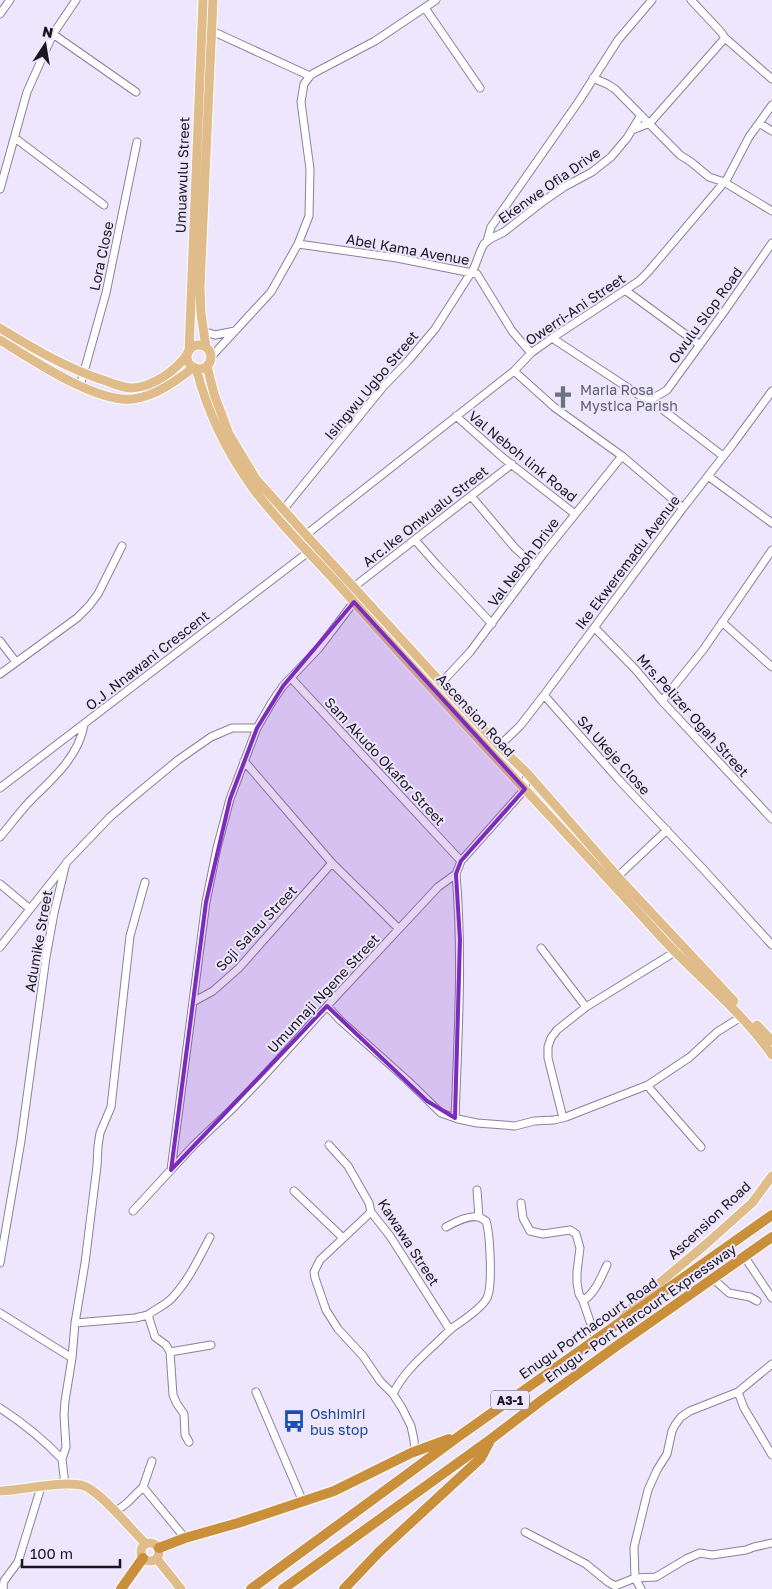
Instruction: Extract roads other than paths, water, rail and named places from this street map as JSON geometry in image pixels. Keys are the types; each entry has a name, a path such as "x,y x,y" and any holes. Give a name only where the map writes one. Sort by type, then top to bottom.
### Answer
{"highway":[{"name":"Enugu Porthacourt Road","path":"251,1589 462,1434 772,1215"},
{"name":"Enugu - Port Harcourt Expressway","path":"283,1589 492,1439 542,1400 772,1237"},
{"path":"158,1554 185,1538 238,1523 334,1491 415,1452 462,1434"},
{"path":"344,1589 379,1552 481,1458 492,1439"},
{"path":"120,1589 143,1558"}],"main road":[{"name":"Umuawulu Street","path":"189,352 203,0"},
{"name":"Umuawulu Street","path":"206,347 200,287 213,0"},
{"path":"0,328 46,356 84,374 124,387 140,387 167,375 197,346 206,347 211,357 207,366 195,368 164,388 134,399 121,400 80,386 0,340"},
{"path":"189,352 188,359 195,368"},
{"name":"Ascension Road","path":"207,366 214,394 229,434 256,479 283,510 302,538"},
{"name":"Ascension Road","path":"195,368 212,417 236,464 258,496 354,587 499,746 527,773 615,880"},
{"name":"Ascension Road","path":"313,549 354,602 525,788 615,880 758,1035 772,1055"},
{"name":"Ascension Road","path":"678,949 772,1041"},
{"name":"Ascension Road","path":"618,1323 633,1305 752,1203 772,1176"},
{"path":"0,1491 65,1485 87,1487 98,1494 146,1544 155,1544 158,1554 181,1589"},
{"path":"146,1544 141,1550 143,1558 148,1562 152,1562 158,1554"}],"street":[{"path":"0,14 10,0"},
{"path":"0,189 27,92 53,34 76,0"},
{"path":"211,357 271,292 298,244 309,216 310,168 301,102 303,89 310,76 375,41 436,0"},
{"path":"472,272 487,241 491,227 618,40 652,0"},
{"path":"691,0 725,38 772,79"},
{"path":"425,8 480,88"},
{"path":"212,31 310,76"},
{"path":"53,34 136,92"},
{"path":"632,130 650,123 725,38"},
{"path":"594,78 610,86 650,123 680,155 708,177 724,182 772,211"},
{"name":"Owerri-Ani Street","path":"302,538 514,371 531,353 625,290 648,272 727,179 744,146 772,105"},
{"name":"Ekenwe Ofia Drive","path":"487,241 504,232 558,191 592,172 611,157 641,115"},
{"path":"759,123 772,131"},
{"path":"15,138 104,205"},
{"name":"Lora Close","path":"80,386 106,293 137,142"},
{"name":"Owulu Slop Road","path":"648,399 655,398 667,390 772,243"},
{"name":"Abel Kama Avenue","path":"298,244 479,274 512,331 531,353"},
{"name":"Isingwu Ugbo Street","path":"283,510 383,387 431,334 472,272"},
{"path":"625,290 700,345"},
{"path":"203,331 215,335 235,331"},
{"path":"552,338 642,397 648,399 723,456"},
{"path":"514,371 554,407 622,456 683,508"},
{"name":"Ike Ekweremadu Avenue","path":"499,746 520,726 544,695 683,508 769,401 772,391"},
{"name":"Val Neboh link Road","path":"456,416 512,464 576,514"},
{"name":"Val Neboh Drive","path":"442,682 470,652 622,456"},
{"name":"Arc.Ike Onwualu Street","path":"346,593 512,464"},
{"path":"708,476 772,523"},
{"path":"471,496 515,548 535,566"},
{"path":"415,540 492,624"},
{"path":"0,674 77,618 89,606 98,594 122,546"},
{"name":"O.J .Nnawani Crescent","path":"0,788 313,549"},
{"path":"662,701 703,650 772,550"},
{"path":"171,1170 206,902 230,799 258,728 272,702 283,686 318,648 354,602 362,596"},
{"path":"722,622 772,668"},
{"name":"Mrs.Pelizer Ogah Street","path":"595,628 636,670 662,701 772,819"},
{"path":"0,642 16,662"},
{"name":"Sam Akudo Okafor Street","path":"291,678 461,861"},
{"name":"SA Ukeje Close","path":"544,695 772,945"},
{"path":"0,837 56,776 81,739 84,725"},
{"path":"0,947 66,863 110,817 132,798 178,760 211,737 232,728 258,728"},
{"path":"244,761 332,863 398,929"},
{"path":"455,1118 459,1036 460,940 456,874 461,861 525,788 527,773"},
{"path":"615,880 667,830"},
{"name":"Adumike Street","path":"0,1263 21,1141 46,957 66,863"},
{"name":"Soji Salau Street","path":"193,1002 213,991 239,968 332,863"},
{"name":"Umunnaji Ngene Street","path":"133,1211 194,1145 256,1084 438,887 456,874"},
{"path":"65,1485 62,1459 66,1447 65,1401 85,1262 98,1146 100,1134 111,1107 130,936 144,882"},
{"path":"0,884 30,909"},
{"path":"540,948 586,1007"},
{"path":"563,1118 550,1067 548,1047 551,1038 557,1030 586,1007 678,949"},
{"path":"327,1006 441,1113 477,1123 515,1126 534,1121 550,1121 563,1118 648,1085 690,1057 717,1032 741,1017"},
{"path":"648,1085 701,1147"},
{"name":"Kawawa Street","path":"329,1145 348,1166 369,1203 371,1212 390,1236 450,1330"},
{"path":"478,1190 478,1217"},
{"path":"294,1191 344,1238"},
{"path":"521,1203 523,1218 530,1231 543,1234 574,1231 580,1248 576,1272 579,1294 583,1300 596,1339"},
{"path":"0,1211 8,1215"},
{"path":"371,1212 320,1260 314,1272 315,1278 326,1310 338,1329 392,1394 411,1426 415,1452"},
{"path":"392,1394 409,1370 450,1330 464,1320 487,1298 490,1251 486,1221 478,1217 455,1222 446,1227"},
{"path":"75,1323 135,1318 148,1314 164,1304 173,1296 191,1272 210,1236"},
{"path":"744,1256 772,1298"},
{"path":"583,1300 597,1286 607,1265"},
{"path":"712,1278 729,1293 750,1297 757,1301"},
{"path":"0,1314 72,1358"},
{"path":"148,1314 155,1337 170,1352 173,1395 184,1414 186,1435 189,1442"},
{"path":"170,1352 211,1345"},
{"path":"639,1582 634,1547 646,1498 657,1470 667,1454 675,1425 681,1417 690,1411 738,1392 772,1364"},
{"path":"256,1392 303,1502"},
{"path":"738,1392 744,1408 772,1455"},
{"path":"0,1408 45,1441 62,1459"},
{"path":"115,1512 143,1487 152,1460"},
{"path":"3,1589 4,1581 18,1562 41,1487"},
{"path":"143,1487 185,1538"},
{"path":"525,1532 586,1564 615,1587 627,1580 639,1582 656,1577 700,1553 712,1555 772,1544"}],"place":[{"name":"Maria Rosa Mystica Parish","path":"563,397"},
{"name":"Oshimiri bus stop","path":"294,1421"}]}
